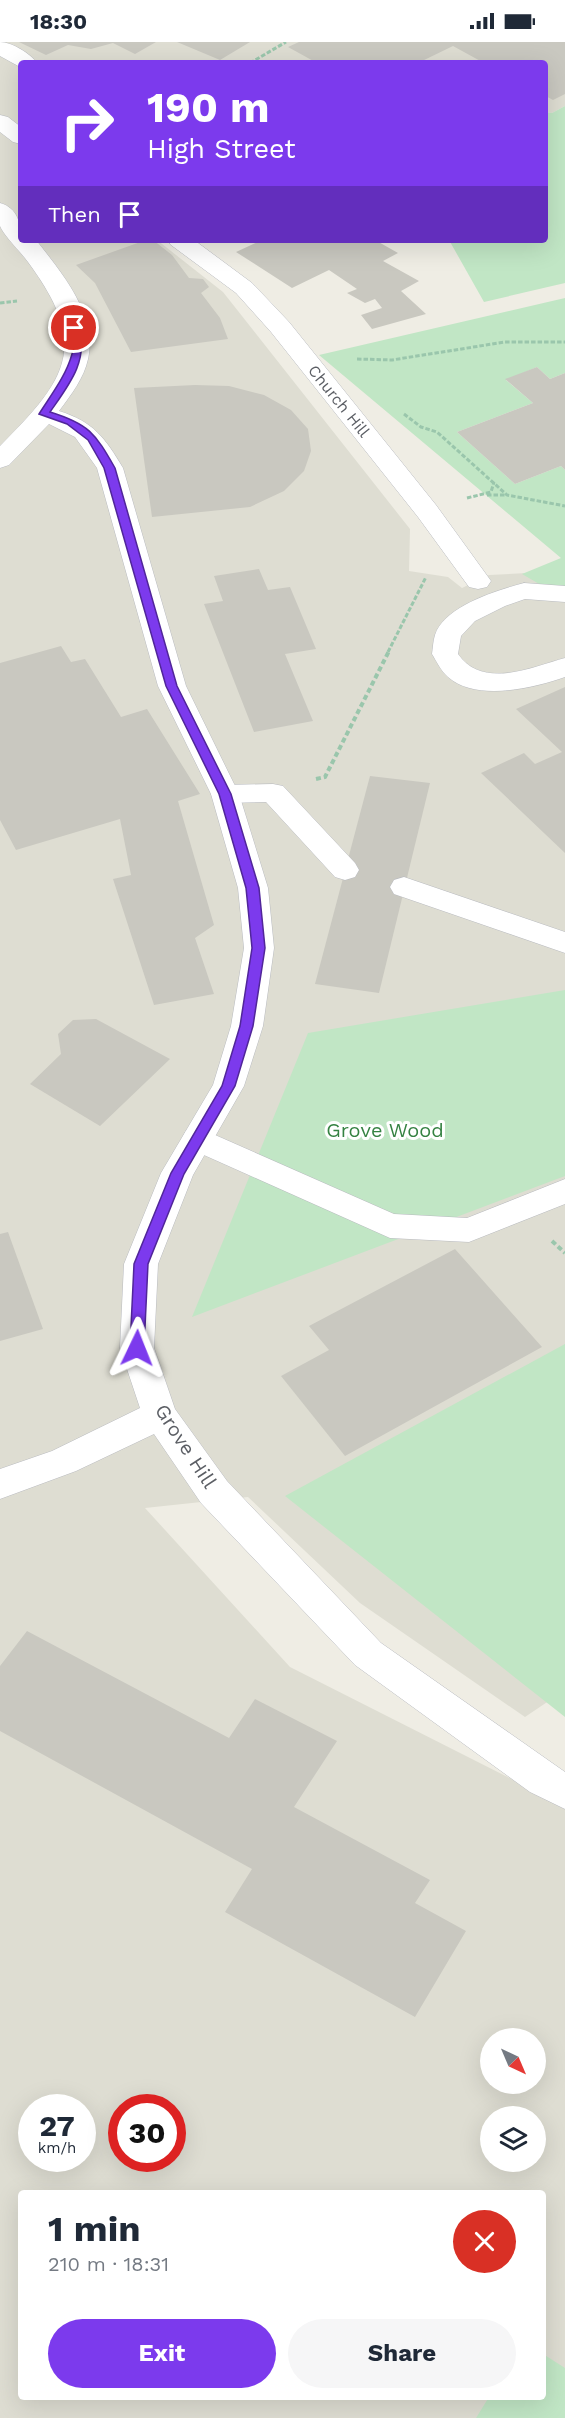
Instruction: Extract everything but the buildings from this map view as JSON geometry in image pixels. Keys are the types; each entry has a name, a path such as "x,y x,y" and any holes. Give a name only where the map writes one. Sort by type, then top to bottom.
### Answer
{"street":[{"path":"0,122 18,135"},
{"path":"0,210 18,233"},
{"path":"0,460 44,414 68,378 77,354 78,341 62,295 26,243"},
{"name":"Church Hill","path":"183,243 244,288 280,327 478,581"},
{"name":"Grove Hill","path":"44,414 70,422 93,438 110,468 172,686 225,794 253,888 259,948 246,1026 228,1086 177,1173 141,1264 137,1348 160,1415 214,1492 368,1654 544,1780 565,1792"},
{"path":"0,1484 64,1461 160,1415"}],"lane":[{"path":"0,47 22,60"},
{"path":"478,581 496,600"},
{"path":"565,594 524,591 496,600 466,615 448,634 445,654 460,673 485,681 520,682 565,667"},
{"path":"225,794 273,793 345,870"},
{"path":"405,887 565,943"},
{"path":"197,1139 390,1226 469,1230 565,1191"}],"path":[{"path":"255,60 286,42"},
{"path":"353,356 358,360 392,360 505,342 565,342"},
{"path":"362,359 365,367"},
{"path":"401,411 421,427 438,432 507,495"},
{"path":"484,495 507,495 565,506"},
{"path":"325,777 426,577 455,550"}],"shaded area":[{"path":"0,42 565,42 565,106 552,113 548,112 548,60 18,60 18,243 161,243 223,292 410,529 409,571 448,577 462,588 489,575 565,571 565,1690 525,1717 360,1603 248,1497 145,1508 290,1667 565,1806 565,2418 0,2418"}],"green space":[{"path":"565,106 565,283 484,302 451,243 548,243 548,112 552,113"},
{"path":"565,298 565,373 550,379 537,367 506,380 533,403 457,432 515,484 561,466 565,470 565,599 522,574 561,558 319,355"},
{"name":"Grove Wood","path":"565,990 565,1176 192,1317 308,1033"},
{"path":"565,1344 565,1717 285,1496"},
{"path":"546,2356 565,2368 565,2418 476,2418 487,2400 546,2400"}],"route":[{"path":"74,328 78,341 77,354 68,378 44,414 70,422 93,438 110,468 123,521 172,686 225,794 253,888 259,948 246,1026 228,1086 177,1173 141,1264 137,1348"}]}
